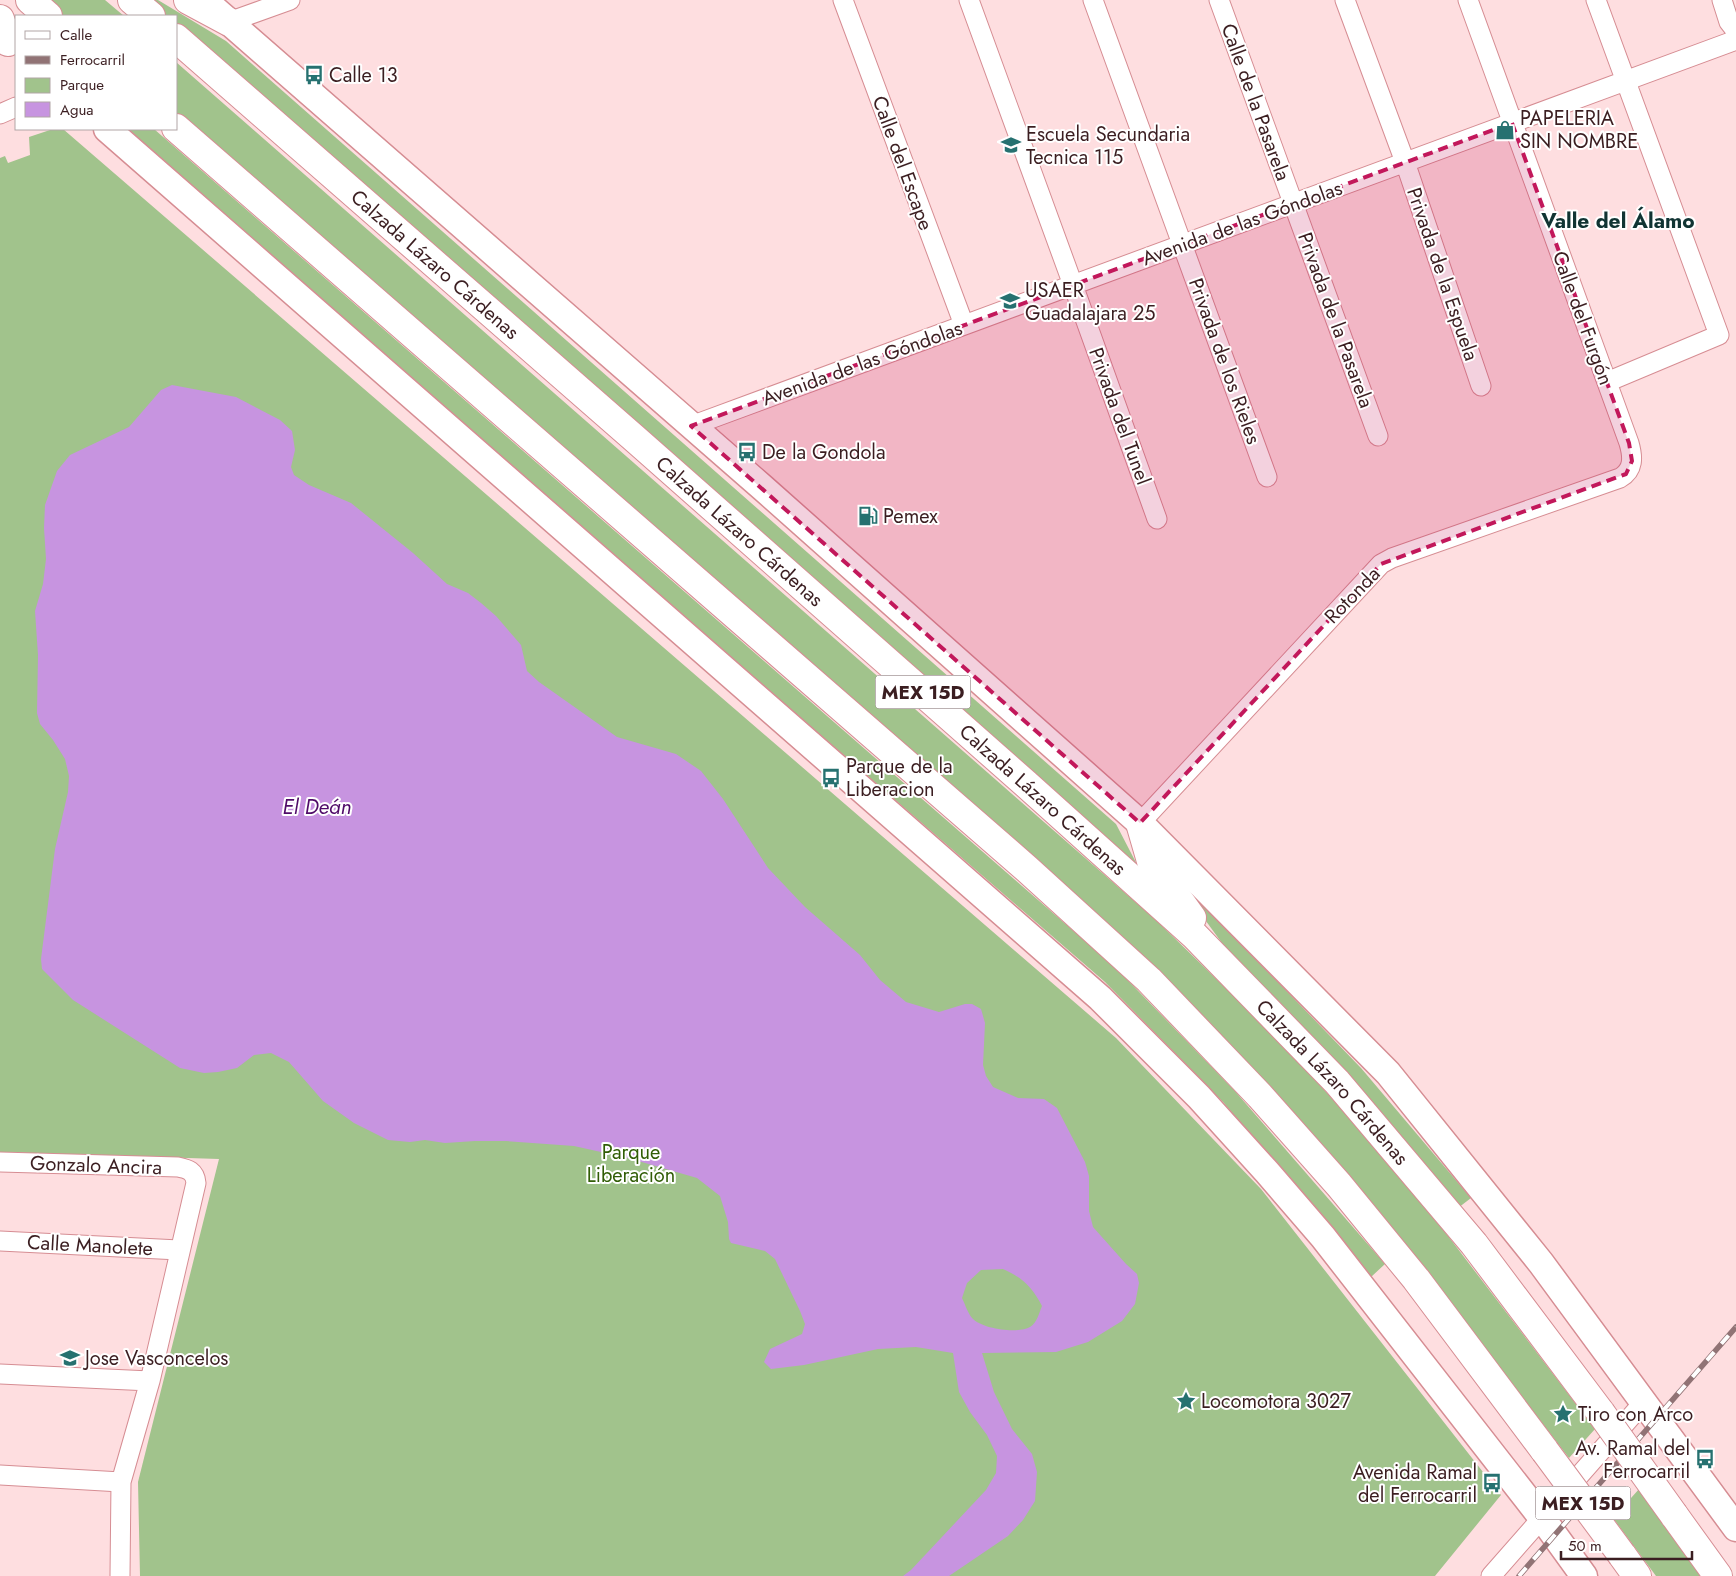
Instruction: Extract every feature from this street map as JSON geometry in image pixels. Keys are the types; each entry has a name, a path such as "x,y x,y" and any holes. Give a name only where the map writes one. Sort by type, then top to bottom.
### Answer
{"highway":[{"path":"30,0 47,15"},
{"path":"132,0 150,15"},
{"path":"188,0 230,22"},
{"name":"Calzada Lázaro Cárdenas","path":"178,40 626,431 1033,790 1194,935 1336,1082 1474,1244 1601,1413 1718,1576"},
{"name":"MEX 15D","path":"178,130 1019,863 1149,980 1260,1096 1339,1185 1416,1279 1630,1566"},
{"path":"1140,823 1151,861 1242,985"}],"main road":[{"name":"Calzada Lázaro Cárdenas","path":"204,0 691,426 1140,823 1388,1073 1541,1263 1736,1528"},
{"path":"108,130 1100,998 1199,1097 1323,1237 1542,1518 1584,1576"}],"street":[{"path":"230,22 290,0"},
{"name":"Calle del Escape","path":"843,0 964,325"},
{"name":"Privada del Tunel","path":"969,0 1157,519"},
{"name":"Privada de los Rieles","path":"1093,0 1267,478"},
{"name":"Calle de la Pasarela","path":"1219,0 1293,204"},
{"name":"Privada de la Espuela","path":"1345,0 1405,162 1481,386"},
{"name":"Calle del Furgón","path":"1468,0 1607,382 1632,455 1630,468"},
{"path":"1596,0 1719,335 1607,382"},
{"path":"1722,0 1730,22 1736,31"},
{"name":"Avenida de las Góndolas","path":"691,426 1736,40"},
{"path":"0,114 15,107"},
{"name":"Privada de la Pasarela","path":"1293,204 1378,436"},
{"name":"Rotonda","path":"1140,823 1381,564 1392,558 1620,478 1630,468"},
{"name":"Gonzalo Ancira","path":"0,1162 178,1167 191,1170 195,1176 196,1183 179,1250"},
{"name":"Calle Manolete","path":"0,1241 179,1250"},
{"path":"120,1576 121,1482 150,1381 179,1250"},
{"path":"0,1374 150,1381"},
{"path":"1490,1576 1643,1403"},
{"path":"0,1475 121,1482"}],"highlighted area":[{"path":"1512,123 1629,443 1632,461 1626,474 1620,478 1381,564 1140,823 691,426"}],"green space":[{"path":"46,0 105,0 123,15 63,15"},
{"path":"145,0 158,0 226,41 1116,824 1144,878 178,30 178,15 162,15"},
{"path":"178,64 1156,920 1287,1048 1410,1186 1595,1429 1569,1458 1379,1211 1257,1077 1130,947 178,116"},
{"name":"Parque Liberación","path":"50,130 64,130 1116,1038 1261,1189 1501,1495 1435,1576 140,1576 138,1482 219,1159 0,1152 0,158 5,156 8,163 30,155 29,137"},
{"path":"123,130 155,130 1116,968 1234,1090 1385,1264 1371,1277 1223,1102 1105,982"},
{"path":"1166,866 1361,1068 1471,1198 1458,1208 1243,972"},
{"path":"1640,1488 1704,1576 1656,1576 1613,1518"}],"water":[{"name":"El Deán","path":"172,385 236,397 280,420 292,431 295,450 291,467 294,475 309,485 351,503 413,553 447,584 468,593 481,603 496,616 521,645 527,671 539,682 617,737 676,754 701,771 723,799 768,868 805,907 860,955 880,980 906,1002 939,1012 965,1004 972,1004 981,1009 985,1023 983,1065 986,1076 993,1087 1018,1098 1044,1099 1057,1108 1085,1162 1089,1176 1089,1211 1093,1227 1137,1274 1139,1283 1135,1304 1122,1321 1088,1342 1056,1352 982,1353 994,1392 1012,1429 1032,1454 1037,1472 1035,1501 1023,1520 1008,1536 949,1576 903,1576 911,1570 986,1490 996,1473 997,1456 987,1435 970,1412 959,1392 953,1353 916,1347 878,1349 804,1365 771,1369 764,1362 770,1349 802,1334 805,1324 800,1311 775,1259 765,1251 731,1243 728,1222 720,1196 697,1178 628,1158 574,1146 506,1141 445,1143 425,1140 410,1142 388,1140 354,1123 323,1101 289,1062 271,1053 254,1055 237,1068 218,1072 204,1073 180,1068 73,1000 42,969 41,959 55,849 68,792 69,776 65,759 40,724 37,713 38,655 35,611 43,584 46,559 45,505 57,471 70,455 129,427 161,390","holes":["1003,1269 1026,1284 1042,1306 1036,1320 1030,1327 1017,1330 992,1328 978,1323 973,1319 962,1298 967,1283 981,1270"]}],"railway":[{"path":"1519,1576 1736,1327"}],"place":[{"name":"Calle 13","path":"314,75"},
{"name":"PAPELERIA SIN NOMBRE","path":"1505,130"},
{"name":"Escuela Secundaria Tecnica 115","path":"1011,145"},
{"name":"USAER Guadalajara 25","path":"1010,301"},
{"name":"De la Gondola","path":"747,452"},
{"name":"Pemex","path":"868,516"},
{"name":"Parque de la Liberacion","path":"831,778"},
{"name":"Jose Vasconcelos","path":"70,1358"},
{"name":"Locomotora 3027","path":"1186,1401"},
{"name":"Tiro con Arco","path":"1563,1414"},
{"name":"Av. Ramal del Ferrocarril","path":"1705,1459"},
{"name":"Avenida Ramal del Ferrocarril","path":"1492,1483"}],"district":[{"name":"Valle del Álamo","path":"1618,221"}]}
